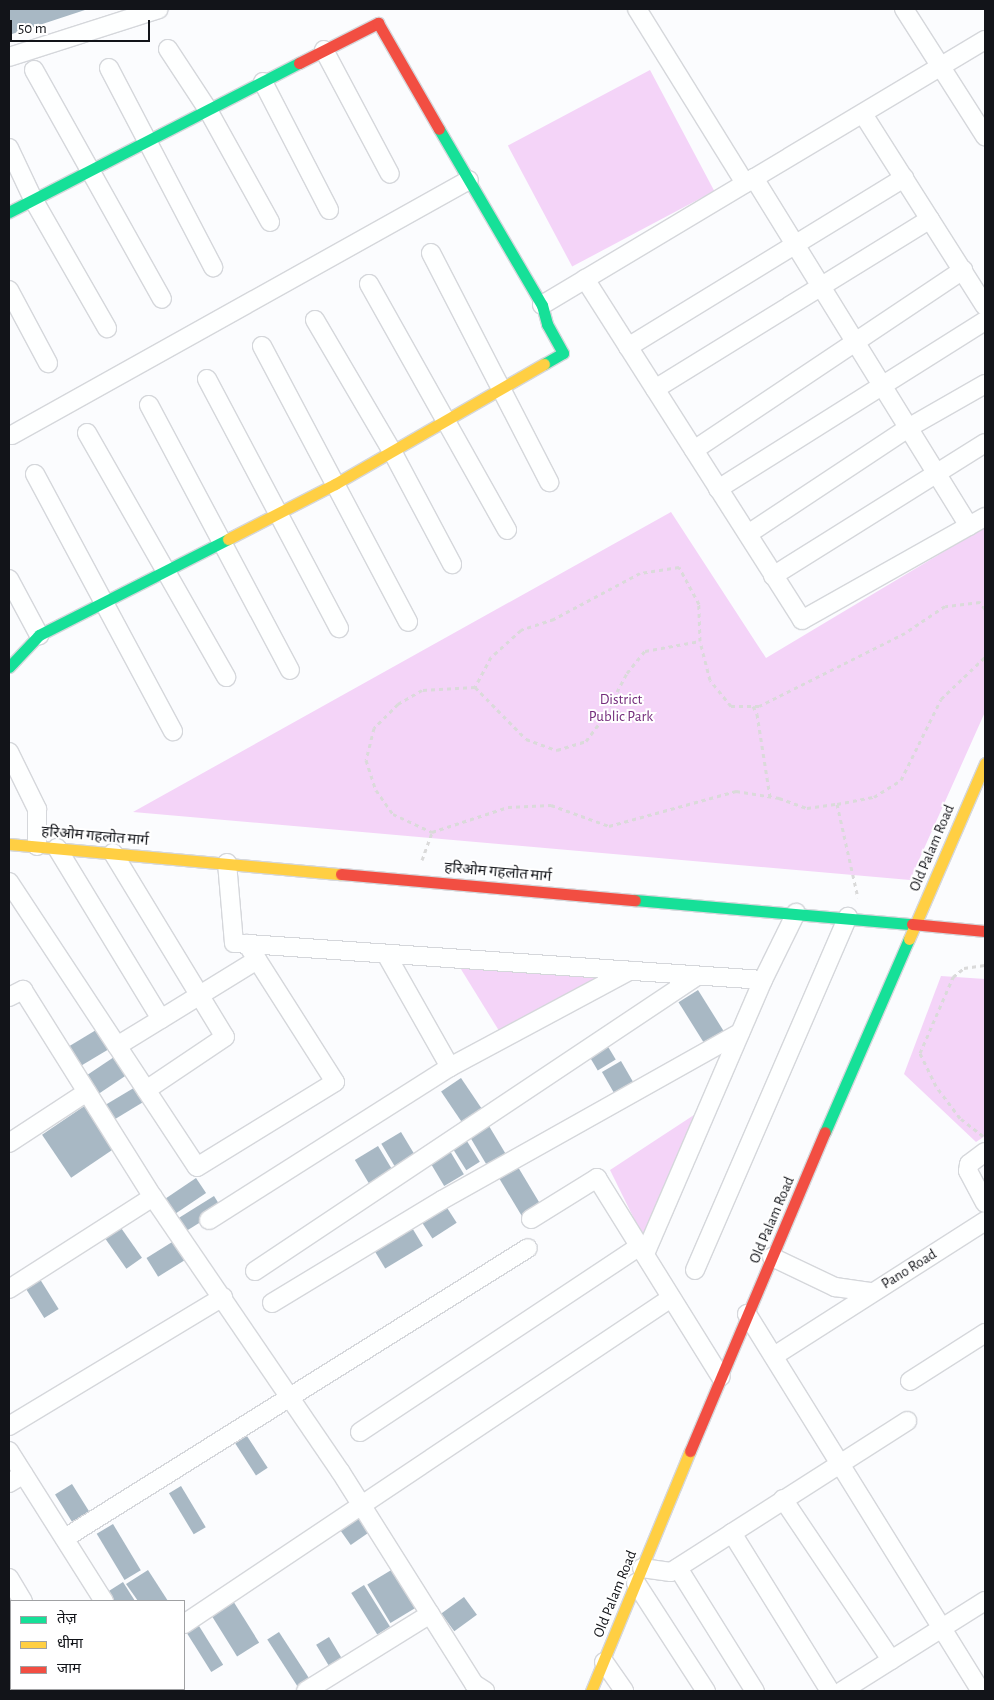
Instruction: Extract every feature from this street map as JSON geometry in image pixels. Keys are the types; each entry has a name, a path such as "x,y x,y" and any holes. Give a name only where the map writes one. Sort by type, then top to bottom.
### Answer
{"street":[{"path":"9,57 159,9"},
{"path":"637,9 750,181 796,245 969,526"},
{"path":"904,9 985,136"},
{"path":"9,212 378,23 542,305 546,324 563,353 497,388 393,453 223,543 39,635 9,667"},
{"path":"542,305 985,40"},
{"path":"168,48 208,110 270,222"},
{"path":"324,50 390,174"},
{"path":"109,68 213,267"},
{"path":"34,70 162,298"},
{"path":"263,82 329,210"},
{"path":"862,114 985,306"},
{"path":"9,148 33,199 107,328"},
{"path":"628,347 904,178"},
{"path":"12,434 469,180"},
{"path":"655,389 930,219"},
{"path":"431,253 497,388 549,482"},
{"path":"694,450 855,340 962,270"},
{"path":"585,279 802,620 985,517"},
{"path":"369,284 444,422 507,530"},
{"path":"9,290 48,363"},
{"path":"315,320 393,453 452,564"},
{"path":"718,489 985,321"},
{"path":"262,346 408,622"},
{"path":"207,378 280,513 339,628"},
{"path":"748,534 908,428 985,384"},
{"path":"149,405 290,670"},
{"path":"87,433 168,570 226,677"},
{"path":"774,576 985,442"},
{"path":"34,474 106,601 173,731"},
{"path":"9,579 39,635"},
{"path":"9,752 37,809 37,846"},
{"name":"Old Palam Road","path":"591,1691 747,1314 916,923 978,798 985,763"},
{"name":"हरिओम गहलोत मार्ग","path":"9,844 916,923 985,931"},
{"path":"57,848 160,1019"},
{"path":"113,853 225,1037 146,1090"},
{"path":"227,863 234,942 763,980"},
{"path":"9,882 197,1167 335,1082 247,944"},
{"path":"360,1432 643,1250 763,980 796,913"},
{"path":"695,1270 855,918"},
{"path":"386,954 450,1067"},
{"path":"117,1046 256,960"},
{"path":"209,1220 450,1067 630,971"},
{"path":"255,1271 697,976"},
{"path":"9,997 23,990 153,1198 223,1297 361,1503 477,1689"},
{"path":"272,1303 442,1200 740,1034"},
{"path":"9,1143 87,1092"},
{"path":"985,1152 969,1164 968,1171 985,1203"},
{"path":"531,1219 597,1178 721,1377"},
{"path":"9,1289 153,1198"},
{"name":"Pano Road","path":"772,1257 836,1287 872,1292 985,1221"},
{"path":"64,1538 528,1248"},
{"path":"774,1356 872,1292"},
{"path":"9,1426 223,1297"},
{"path":"185,1623 361,1503 671,1298"},
{"path":"747,1314 981,1691"},
{"path":"910,1380 985,1333"},
{"path":"706,1691 639,1575 664,1574 678,1568 840,1462 907,1421"},
{"path":"9,1451 16,1479 64,1538 103,1600"},
{"path":"784,1499 891,1660"},
{"path":"732,1533 830,1691"},
{"path":"678,1568 755,1691"},
{"path":"9,1578 22,1600"},
{"path":"842,1691 985,1601"},
{"path":"306,1691 430,1614"},
{"path":"604,1662 624,1691"}],"path":[{"path":"475,687 491,657 521,630 554,619 640,573 679,567 699,604 700,640 710,680 731,706 759,706 905,633 945,606 980,602 985,610"},
{"path":"700,640 645,651 627,673 602,720 586,741 557,750 526,739 475,687 422,690 398,704 374,728 366,760 376,790 394,814 432,832 508,807 551,805 609,826 736,791 770,797 807,808 874,797 902,780 942,699 985,657"},
{"path":"752,706 758,714 770,797"},
{"path":"837,804 855,918"},
{"path":"414,879 432,832"},
{"path":"985,965 964,968 953,977 920,1053 936,1086 960,1118 985,1136"}],"green space":[{"path":"650,70 714,191 572,267 508,146"},
{"name":"District Public Park","path":"671,512 766,658 985,527 985,712 910,880 133,812"},
{"path":"459,966 613,975 501,1034"},
{"path":"941,976 985,979 985,1136 976,1142 904,1074"},
{"path":"697,1113 645,1241 610,1170"}],"building":[{"path":"9,9 88,9 9,35"},
{"path":"698,990 724,1032 704,1044 678,1002"},
{"path":"101,1027 113,1047 77,1068 65,1049"},
{"path":"607,1045 616,1060 598,1070 589,1056"},
{"path":"117,1055 129,1073 96,1096 84,1077"},
{"path":"621,1061 635,1085 616,1096 602,1072"},
{"path":"461,1078 484,1113 465,1126 441,1091"},
{"path":"137,1086 146,1101 112,1121 104,1106"},
{"path":"86,1105 115,1148 71,1178 42,1135"},
{"path":"486,1121 507,1156 488,1167 467,1132"},
{"path":"401,1132 417,1159 397,1170 381,1144"},
{"path":"465,1138 480,1162 466,1170 451,1146"},
{"path":"378,1146 394,1173 371,1186 355,1160"},
{"path":"450,1151 464,1174 444,1186 430,1163"},
{"path":"518,1167 541,1205 522,1216 499,1178"},
{"path":"196,1178 206,1193 171,1216 161,1201"},
{"path":"214,1196 222,1209 185,1232 177,1219"},
{"path":"442,1200 457,1223 432,1238 418,1216"},
{"path":"408,1221 423,1246 385,1269 370,1244"},
{"path":"119,1225 142,1258 126,1269 103,1236"},
{"path":"177,1239 189,1258 158,1277 146,1258"},
{"path":"38,1276 59,1309 44,1318 24,1285"},
{"path":"247,1436 268,1468 256,1475 235,1444"},
{"path":"72,1484 91,1515 74,1525 55,1495"},
{"path":"181,1486 206,1527 194,1534 169,1493"},
{"path":"360,1513 372,1530 351,1545 339,1528"},
{"path":"113,1524 141,1570 125,1580 97,1534"},
{"path":"393,1569 416,1608 390,1623 367,1584"},
{"path":"148,1570 167,1600 137,1600 126,1584"},
{"path":"123,1582 134,1600 104,1600 101,1596"},
{"path":"364,1585 390,1627 377,1635 351,1593"},
{"path":"230,1596 259,1643 237,1656 208,1610"},
{"path":"464,1597 477,1615 454,1631 441,1613"},
{"path":"194,1618 223,1665 211,1672 185,1630 185,1624"},
{"path":"279,1632 310,1680 298,1687 267,1640"},
{"path":"329,1637 343,1660 330,1668 316,1645"}],"traffic: fast":[{"path":"9,212 299,63"},
{"path":"439,129 542,305 547,324 563,353 544,364"},
{"path":"9,667 39,635 228,539"},
{"path":"635,900 912,924"},
{"path":"825,1132 909,939"}],"traffic: slow":[{"path":"228,539 335,484 544,364"},
{"path":"909,939 985,763"},
{"path":"9,844 341,874"},
{"path":"591,1691 690,1451"}],"traffic: jam":[{"path":"299,63 378,23 439,129"},
{"path":"341,874 635,900"},
{"path":"912,924 985,931"},
{"path":"690,1451 825,1132"}]}
